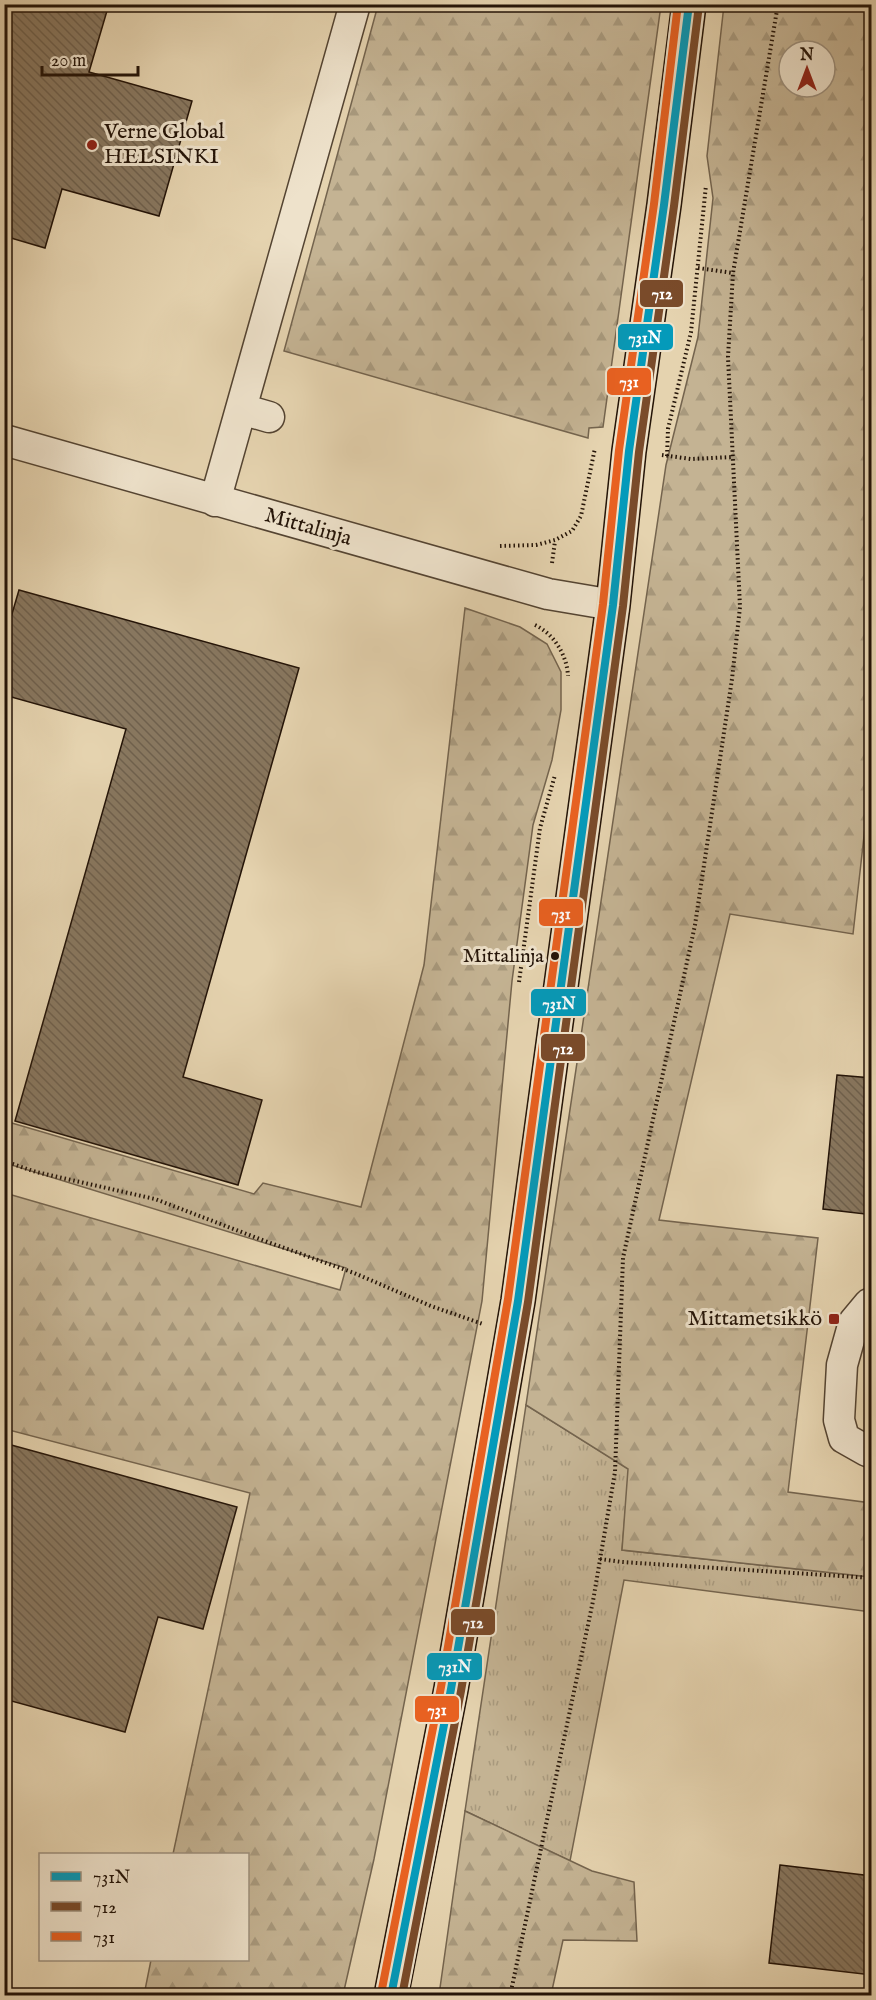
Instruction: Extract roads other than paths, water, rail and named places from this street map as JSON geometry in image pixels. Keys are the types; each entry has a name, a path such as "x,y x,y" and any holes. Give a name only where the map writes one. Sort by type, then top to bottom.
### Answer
{"main road":[{"path":"391,1995 451,1689 513,1327 613,605 629,451 664,205 689,4"}],"street":[{"path":"215,501 255,413 356,4"},
{"name":"Mittalinja","path":"4,440 548,594 613,605"},
{"path":"872,1303 854,1322 849,1338 843,1365 839,1420 844,1438 872,1452"}],"place":[{"name":"Verne Global HELSINKI","path":"92,145"},
{"name":"Mittalinja","path":"555,956"},
{"name":"Mittametsikkö","path":"834,1319"}]}
